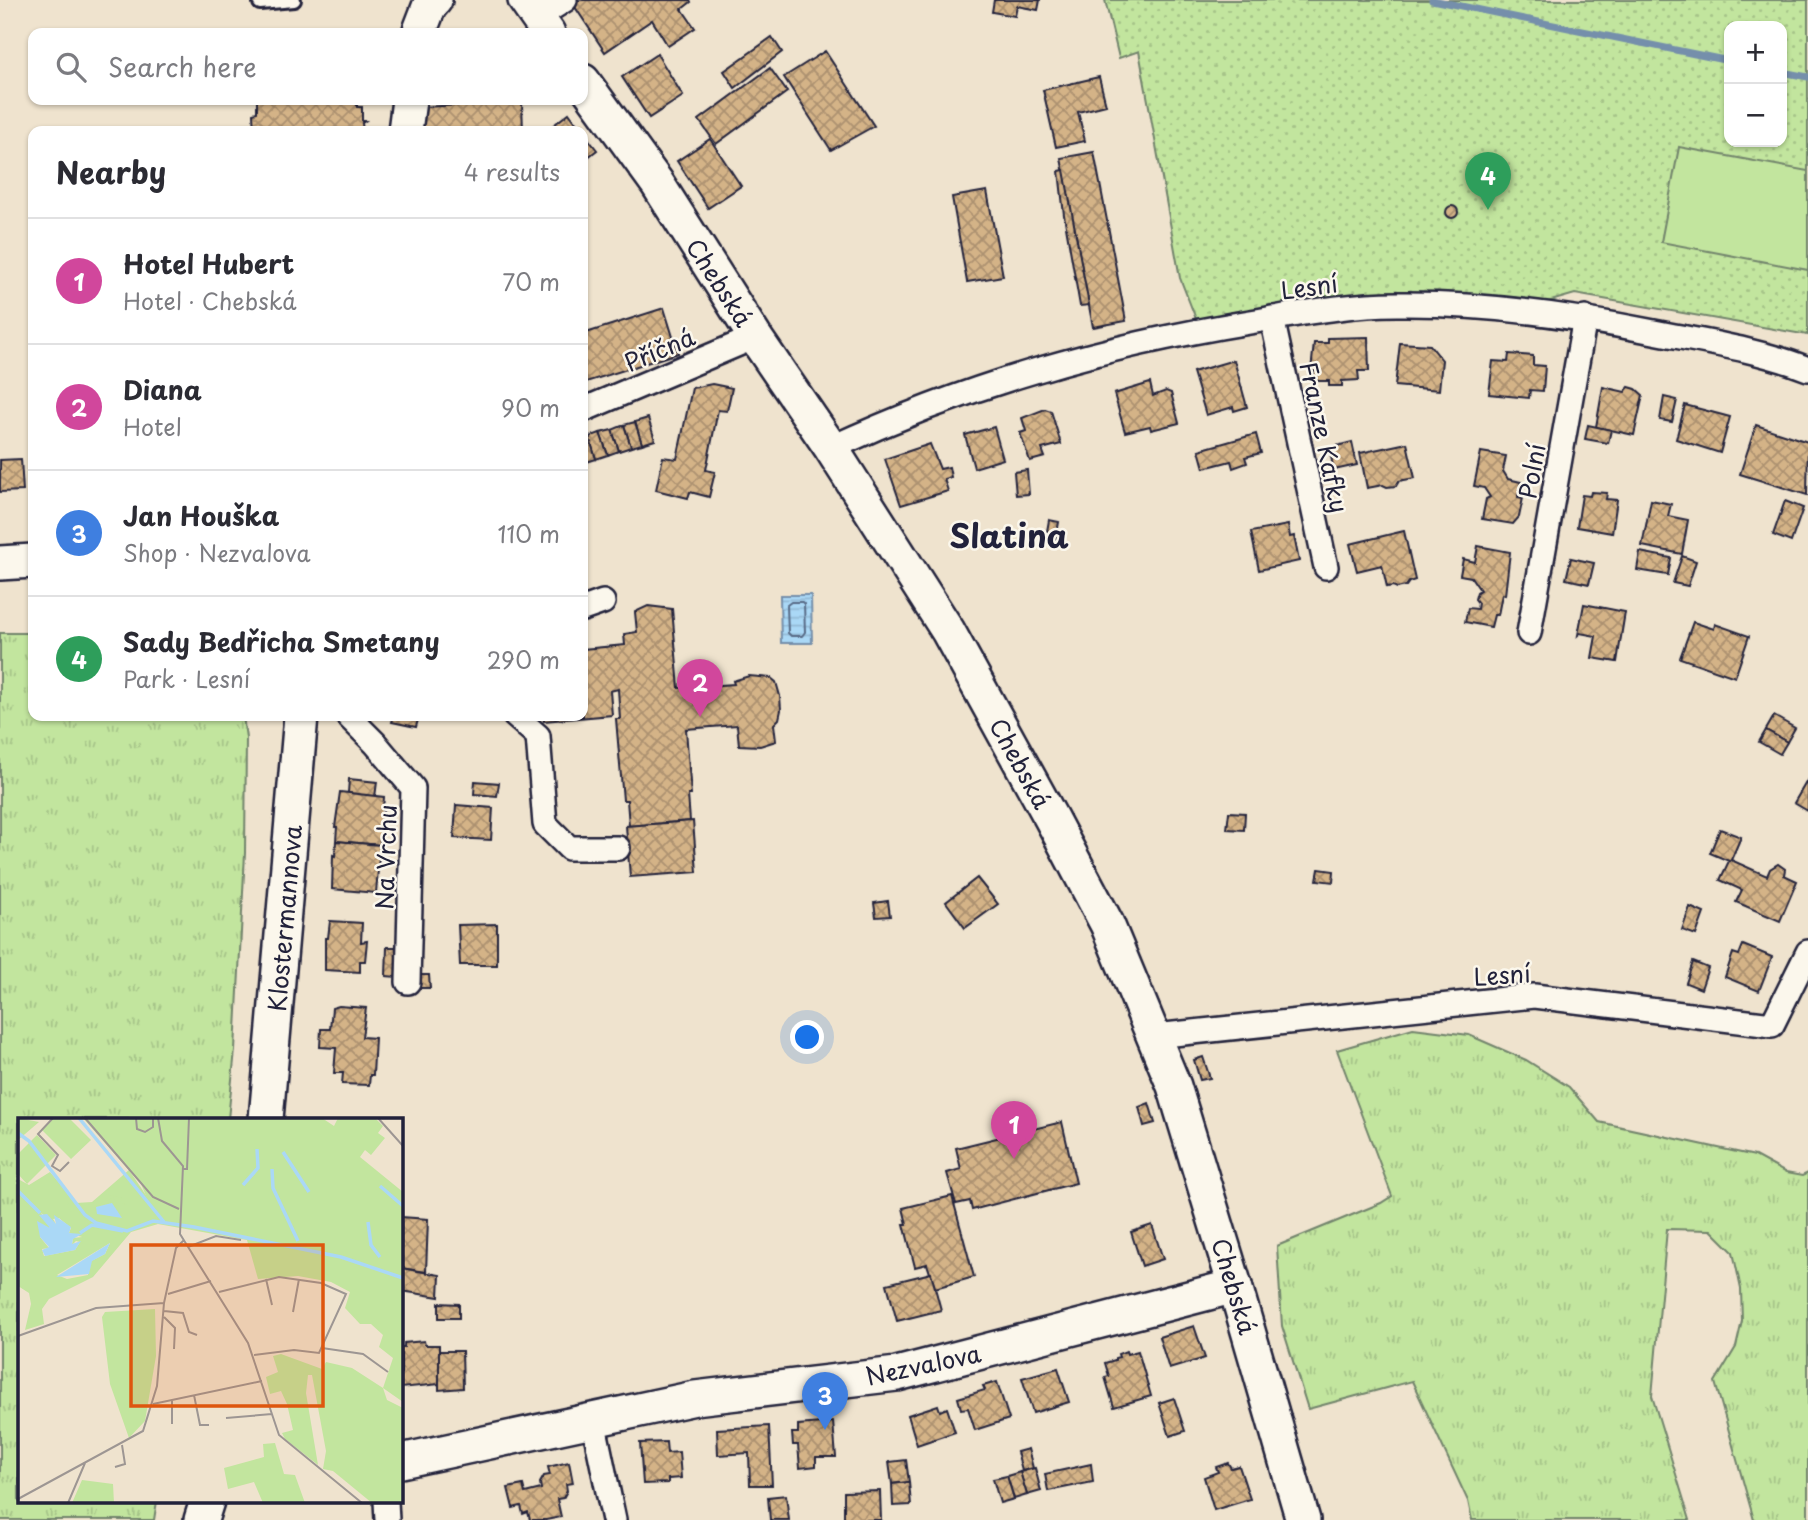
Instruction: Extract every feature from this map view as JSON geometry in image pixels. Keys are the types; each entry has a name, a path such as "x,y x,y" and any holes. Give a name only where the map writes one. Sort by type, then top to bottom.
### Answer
{"street":[{"name":"Chebská","path":"588,88 657,183 947,631 1107,924 1174,1086 1303,1520"},
{"path":"406,126 408,105"},
{"name":"Lesní","path":"831,448 898,417 993,383 1081,357 1189,332 1340,307 1396,304 1468,305 1586,318 1715,344 1808,369"},
{"name":"Franze Kafky","path":"1272,318 1326,566"},
{"name":"Polní","path":"1529,633 1586,318"},
{"name":"Příčná","path":"588,408 755,337"},
{"path":"0,563 28,561"},
{"name":"Klostermannova","path":"266,1118 301,721"},
{"name":"Na Vrchu","path":"353,721 413,788 408,982"},
{"path":"521,721 538,736 545,824 569,848 618,848"},
{"name":"Lesní","path":"1155,1036 1534,996 1772,1025 1805,966"},
{"name":"Nezvalova","path":"402,1461 695,1398 897,1374 1235,1286"},
{"path":"593,1420 614,1520"},
{"path":"386,1502 387,1520"}],"lane":[{"path":"260,3 294,0"}],"green space":[{"path":"1105,0 1808,0 1808,335 1575,294 1544,303 1402,293 1284,305 1196,319 1180,278 1139,51 1119,58"},
{"path":"1679,147 1808,171 1808,270 1661,242"},
{"path":"0,633 28,633 28,721 244,721 246,738 245,853 235,1050 228,1118 18,1118 18,1502 157,1502 154,1520 0,1520"},
{"path":"1413,1028 1469,1035 1526,1060 1569,1087 1599,1122 1755,1156 1786,1173 1802,1176 1808,1173 1808,1520 1754,1520 1715,1382 1736,1347 1742,1321 1741,1289 1733,1252 1711,1230 1667,1229 1652,1396 1690,1520 1472,1520 1468,1501 1412,1381 1308,1409 1282,1326 1277,1246 1392,1196 1337,1050"}],"water":[{"path":"780,595 811,595 812,643 781,643"}],"building":[{"path":"579,0 690,0 682,9 695,28 668,46 652,20 605,52 573,4"},
{"path":"994,0 1040,0 1038,10 1017,6 1015,16 992,12"},
{"path":"772,37 782,52 735,88 724,71"},
{"path":"825,51 874,126 831,150 784,77"},
{"path":"657,54 683,96 649,118 622,77"},
{"path":"770,68 787,92 716,144 699,120"},
{"path":"1099,77 1106,105 1078,112 1085,141 1056,147 1043,90"},
{"path":"257,105 357,105 362,107 362,121 365,121 362,126 254,126 253,113 257,112"},
{"path":"522,105 523,126 419,126 421,107"},
{"path":"569,113 578,126 552,126"},
{"path":"588,138 597,150 588,157"},
{"path":"710,139 741,186 708,208 677,161"},
{"path":"1094,152 1126,321 1093,327 1061,158"},
{"path":"1064,170 1089,305 1080,306 1064,215 1059,171"},
{"path":"987,191 1003,276 967,282 952,197"},
{"path":"1452,206 1458,212 1452,218 1446,212"},
{"path":"664,308 678,353 588,381 588,332"},
{"path":"1368,337 1369,371 1358,371 1359,380 1342,381 1342,386 1329,386 1329,381 1314,381 1314,371 1311,371 1314,343 1328,343 1328,338"},
{"path":"1400,343 1430,345 1442,360 1439,390 1395,386"},
{"path":"1509,354 1533,356 1533,365 1545,366 1543,391 1530,390 1529,398 1489,394 1493,361 1508,362"},
{"path":"1234,360 1247,407 1234,411 1233,407 1206,415 1193,372"},
{"path":"1150,383 1153,396 1166,391 1171,393 1179,423 1151,430 1150,426 1125,432 1114,394"},
{"path":"712,384 732,388 727,411 718,410 706,470 715,472 709,497 690,492 688,498 656,490 663,457 677,459 692,388"},
{"path":"1603,387 1625,392 1629,387 1643,395 1634,435 1596,427"},
{"path":"1664,397 1677,400 1672,422 1660,420"},
{"path":"1685,405 1730,417 1720,453 1676,439"},
{"path":"1045,409 1051,411 1061,444 1042,449 1045,457 1030,461 1020,433 1026,431 1022,418"},
{"path":"648,418 655,440 642,444 635,422"},
{"path":"635,422 642,444 631,447 624,425"},
{"path":"624,425 631,447 619,451 612,430"},
{"path":"1588,425 1611,430 1608,443 1585,439"},
{"path":"1756,425 1808,442 1807,495 1740,474"},
{"path":"994,427 1003,459 974,468 965,435"},
{"path":"612,430 619,451 608,455 600,433"},
{"path":"600,433 608,455 596,459 589,437"},
{"path":"1256,434 1261,453 1245,457 1247,463 1233,468 1231,461 1204,468 1199,450"},
{"path":"588,437 596,459 588,462"},
{"path":"1352,442 1357,465 1334,470 1329,448"},
{"path":"1407,443 1415,478 1399,481 1396,486 1367,488 1360,453"},
{"path":"930,444 940,469 949,467 951,477 944,479 948,491 901,505 885,459"},
{"path":"1481,452 1506,456 1503,471 1508,479 1521,482 1518,497 1523,498 1519,517 1513,524 1482,519 1486,499 1490,497 1484,488 1474,486"},
{"path":"21,459 23,491 0,492 0,460"},
{"path":"1027,470 1029,494 1016,495 1014,472"},
{"path":"1591,492 1607,493 1606,499 1617,500 1612,533 1577,527 1582,495 1590,496"},
{"path":"1651,500 1671,504 1668,516 1688,520 1682,554 1642,546"},
{"path":"1785,501 1803,508 1791,542 1773,535"},
{"path":"1049,520 1059,522 1056,539 1046,537"},
{"path":"1288,525 1290,537 1294,536 1299,561 1259,570 1251,532"},
{"path":"1404,531 1415,580 1406,586 1387,587 1382,565 1357,571 1350,544"},
{"path":"1478,546 1510,552 1505,595 1502,594 1498,615 1494,615 1491,627 1465,622 1468,608 1477,609 1478,603 1475,599 1480,590 1471,577 1460,575 1463,559 1475,562"},
{"path":"1640,552 1671,558 1668,575 1637,570"},
{"path":"1682,556 1696,561 1688,586 1673,583"},
{"path":"1571,558 1594,563 1589,584 1566,579"},
{"path":"1584,604 1625,612 1617,662 1592,658 1596,636 1580,633 1578,635"},
{"path":"648,606 672,609 679,688 734,684 733,681 749,676 771,678 776,682 780,696 781,710 779,719 774,724 776,741 760,746 739,745 737,725 686,729 691,795 688,795 690,821 629,826 627,800 623,800 616,719 620,719 618,689 610,691 612,715 588,717 588,649 625,645 624,634 637,632 635,612"},
{"path":"1693,622 1714,629 1715,624 1749,636 1735,677 1680,658"},
{"path":"1774,716 1795,728 1787,742 1766,730"},
{"path":"392,721 418,721 416,727"},
{"path":"1766,730 1787,742 1780,754 1759,742"},
{"path":"349,779 377,782 375,797 348,793"},
{"path":"1808,779 1808,811 1794,803"},
{"path":"475,781 499,783 497,796 474,794"},
{"path":"340,792 384,797 380,845 336,841 335,827"},
{"path":"456,805 493,808 491,840 454,838"},
{"path":"1229,812 1245,813 1244,830 1227,829"},
{"path":"693,821 697,872 630,877 626,826"},
{"path":"1720,829 1741,837 1731,860 1767,876 1770,869 1778,864 1785,869 1784,875 1797,881 1780,921 1736,902 1742,890 1720,880 1729,861 1710,853"},
{"path":"336,841 380,845 376,893 332,889"},
{"path":"1319,869 1334,871 1333,882 1317,880"},
{"path":"977,878 998,904 965,928 946,902"},
{"path":"888,901 890,916 876,917 874,903"},
{"path":"1690,907 1704,913 1696,935 1682,930"},
{"path":"330,921 362,923 361,942 367,941 365,961 360,961 360,972 325,970 325,938 328,938"},
{"path":"497,924 497,965 460,965 458,925"},
{"path":"1743,945 1772,957 1759,991 1725,977 1733,953 1739,955"},
{"path":"387,947 398,947 397,977 386,976"},
{"path":"1693,962 1708,968 1701,989 1686,983"},
{"path":"419,975 429,975 430,988 419,988"},
{"path":"332,1008 366,1008 362,1037 375,1038 373,1075 370,1075 369,1085 342,1084 343,1073 334,1073 336,1048 320,1047 321,1029 330,1029"},
{"path":"1203,1057 1210,1078 1200,1080 1194,1060"},
{"path":"1149,1103 1155,1123 1144,1126 1139,1107"},
{"path":"1062,1122 1076,1183 972,1210 970,1201 956,1204 947,1173 961,1169 956,1148"},
{"path":"952,1196 974,1277 935,1288 927,1264 915,1267 904,1224 907,1224 903,1208"},
{"path":"402,1217 428,1219 426,1272 402,1268"},
{"path":"1152,1225 1163,1259 1142,1266 1131,1232"},
{"path":"402,1268 440,1275 439,1297 402,1291"},
{"path":"931,1273 941,1310 897,1321 887,1284"},
{"path":"439,1303 459,1304 459,1318 439,1318"},
{"path":"1194,1326 1205,1358 1169,1369 1159,1337"},
{"path":"424,1341 425,1345 439,1345 439,1384 402,1388 404,1343"},
{"path":"439,1351 462,1351 463,1388 439,1390"},
{"path":"1126,1351 1127,1354 1138,1351 1151,1396 1114,1407 1105,1377 1109,1376 1105,1363 1115,1360 1119,1357 1118,1354"},
{"path":"1058,1368 1069,1402 1033,1413 1022,1378"},
{"path":"997,1382 1009,1419 975,1430 968,1408 961,1409 958,1398 985,1390 983,1386"},
{"path":"1174,1398 1185,1431 1170,1436 1159,1403"},
{"path":"938,1405 940,1411 947,1408 955,1432 917,1445 908,1415"},
{"path":"833,1422 836,1457 816,1457 816,1466 800,1468 798,1445 793,1445 792,1433 798,1433 798,1425"},
{"path":"769,1426 772,1485 750,1485 749,1453 718,1455 717,1429"},
{"path":"666,1442 667,1453 679,1452 681,1478 668,1479 668,1483 643,1484 640,1443"},
{"path":"1028,1449 1033,1468 1022,1471 1017,1452"},
{"path":"906,1460 909,1482 892,1484 889,1462"},
{"path":"569,1462 573,1483 566,1484 567,1491 563,1498 557,1499 561,1517 530,1520 528,1512 523,1514 521,1506 513,1508 508,1488 523,1485 525,1493 541,1489 540,1483 544,1476 550,1475 548,1467"},
{"path":"1228,1463 1231,1468 1239,1466 1250,1499 1214,1510 1204,1477 1218,1472 1216,1467"},
{"path":"1091,1464 1093,1482 1048,1491 1045,1474"},
{"path":"1035,1468 1041,1491 1027,1495 1020,1472"},
{"path":"1020,1472 1027,1495 1014,1499 1007,1476"},
{"path":"1007,1476 1014,1499 1000,1503 993,1479"},
{"path":"909,1482 911,1505 893,1506 892,1484"},
{"path":"880,1491 881,1520 844,1520 844,1492"},
{"path":"786,1495 789,1520 770,1520 768,1497"}],"waterway":[{"path":"1432,0 1724,60"},
{"path":"1787,73 1808,77"}],"place":[{"name":"Sady Bedřicha Smetany","path":"1488,210"},
{"name":"Diana","path":"700,717"},
{"name":"Hotel Hubert","path":"1014,1159"},
{"name":"Jan Houška","path":"825,1430"}],"district":[{"name":"Slatina","path":"1009,535"}]}
